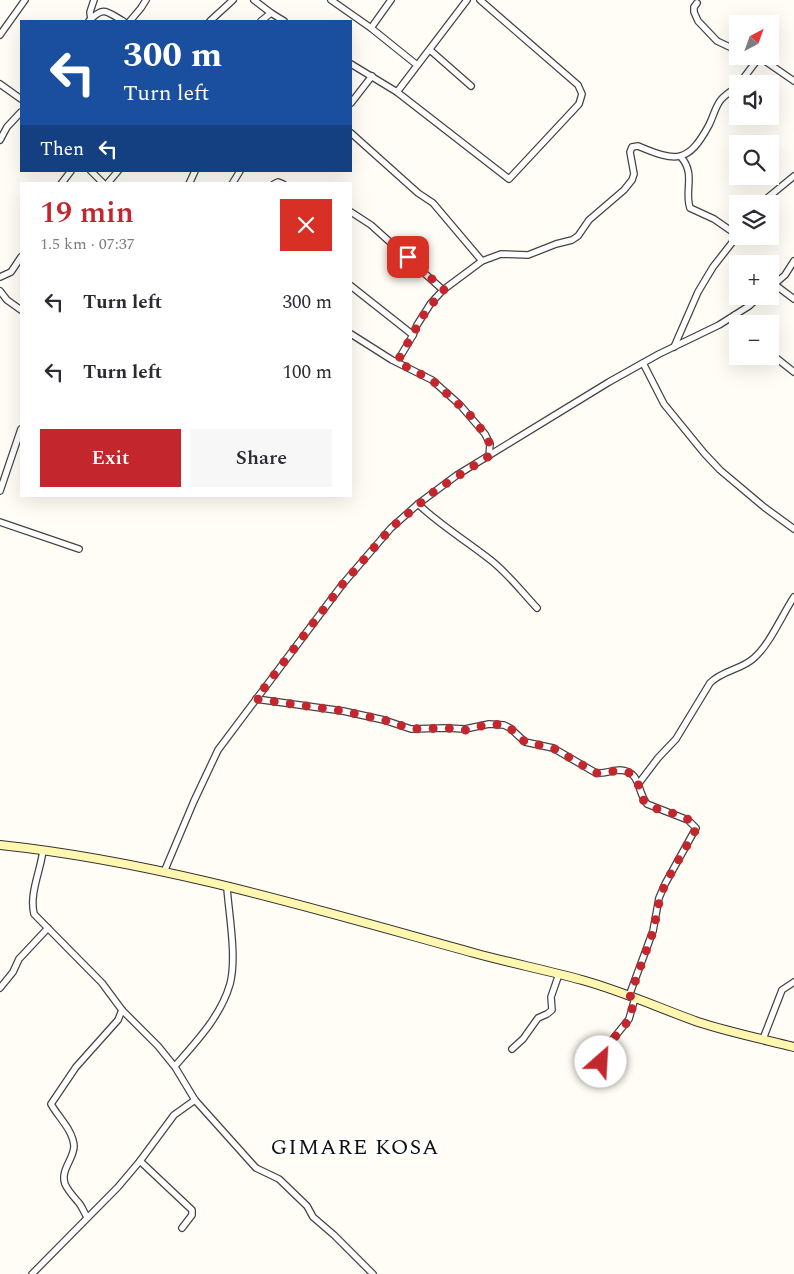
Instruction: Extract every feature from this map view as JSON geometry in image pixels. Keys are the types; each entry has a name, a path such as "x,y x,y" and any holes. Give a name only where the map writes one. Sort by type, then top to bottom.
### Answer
{"street":[{"path":"0,35 26,0"},
{"path":"90,20 90,12 94,0"},
{"path":"131,20 146,0"},
{"path":"211,20 233,0"},
{"path":"254,0 282,20"},
{"path":"331,0 371,28 417,65"},
{"path":"371,28 390,0"},
{"path":"397,92 467,0"},
{"path":"352,65 397,92 509,179 580,104 582,94 578,85 480,0"},
{"path":"697,3 694,12 698,21 716,41 729,47"},
{"path":"91,20 96,14 107,11 121,20"},
{"path":"262,20 271,13"},
{"path":"430,50 471,86"},
{"path":"746,75 753,65"},
{"path":"771,65 794,81"},
{"path":"352,102 372,76"},
{"path":"0,84 20,98"},
{"path":"684,158 702,137 721,99 729,92"},
{"path":"0,140 7,127 20,113"},
{"path":"352,134 418,193 433,203 482,261"},
{"path":"397,362 426,311 444,290 482,261 501,254 528,255 574,239 589,220 624,190 632,180 634,174 630,152 634,146 666,156 684,158"},
{"path":"684,158 690,179 688,198 690,208 714,219 729,229"},
{"path":"63,182 70,172"},
{"path":"92,172 103,182"},
{"path":"107,182 117,172"},
{"path":"771,195 794,176"},
{"path":"352,213 379,232 444,290"},
{"path":"674,347 698,292 730,245"},
{"path":"0,277 10,272 20,258"},
{"path":"779,280 785,275 794,260"},
{"path":"352,287 413,335"},
{"path":"779,290 794,298"},
{"path":"0,291 7,300 20,309"},
{"path":"735,315 748,305"},
{"path":"164,872 218,750 342,585 391,528 418,504 457,475 561,410 643,363 729,319"},
{"path":"352,335 397,362 432,380 470,415 485,434 490,444 489,456"},
{"path":"779,360 794,372"},
{"path":"643,363 664,404 704,453 752,497 794,529"},
{"path":"0,491 20,436"},
{"path":"490,444 501,449"},
{"path":"418,504 434,520 488,558 504,572 536,608"},
{"path":"0,522 79,549"},
{"path":"639,783 658,758 676,739 710,683 756,657 778,626 794,597"},
{"path":"256,699 343,711 384,720 412,729 446,728 466,730 489,724 504,725 525,742 553,748 596,773 626,771 639,783 642,798 647,804 688,820 696,828 665,884 660,898 653,932 632,997 629,1020 605,1049 598,1070"},
{"path":"0,845 43,850 164,872 368,922 474,953 559,974 632,997 700,1022 794,1048"},
{"path":"43,850 42,861 35,884 34,914 102,983 122,1010 158,1046 175,1066 195,1100 256,1168 279,1180 307,1206 313,1217 334,1234 373,1274"},
{"path":"175,1066 204,1031 219,1009 230,985 233,956 227,888"},
{"path":"0,988 13,972 19,959 48,928"},
{"path":"512,1049 538,1018 552,1010 551,997 559,974"},
{"path":"763,1039 782,990 794,982"},
{"path":"87,1217 64,1182 74,1145 66,1126 51,1104 55,1096 74,1073 76,1067 118,1020 122,1010"},
{"path":"32,1274 118,1187 170,1120 195,1100"},
{"path":"140,1161 192,1210 189,1219 182,1228"}],"district":[{"name":"GIMARE KOSA","path":"355,1147"}],"route":[{"path":"408,257 444,290 431,303 397,362 432,380 478,423 490,444 489,456 436,490 391,528 369,556 342,585 256,699 343,711 384,720 412,729 446,728 466,730 489,724 504,725 525,742 553,748 596,773 626,771 635,777 639,783 642,798 647,804 688,820 693,824 696,828 695,831 665,884 660,898 653,932 643,954 630,996 635,998 629,1020 605,1049 601,1062"}]}
